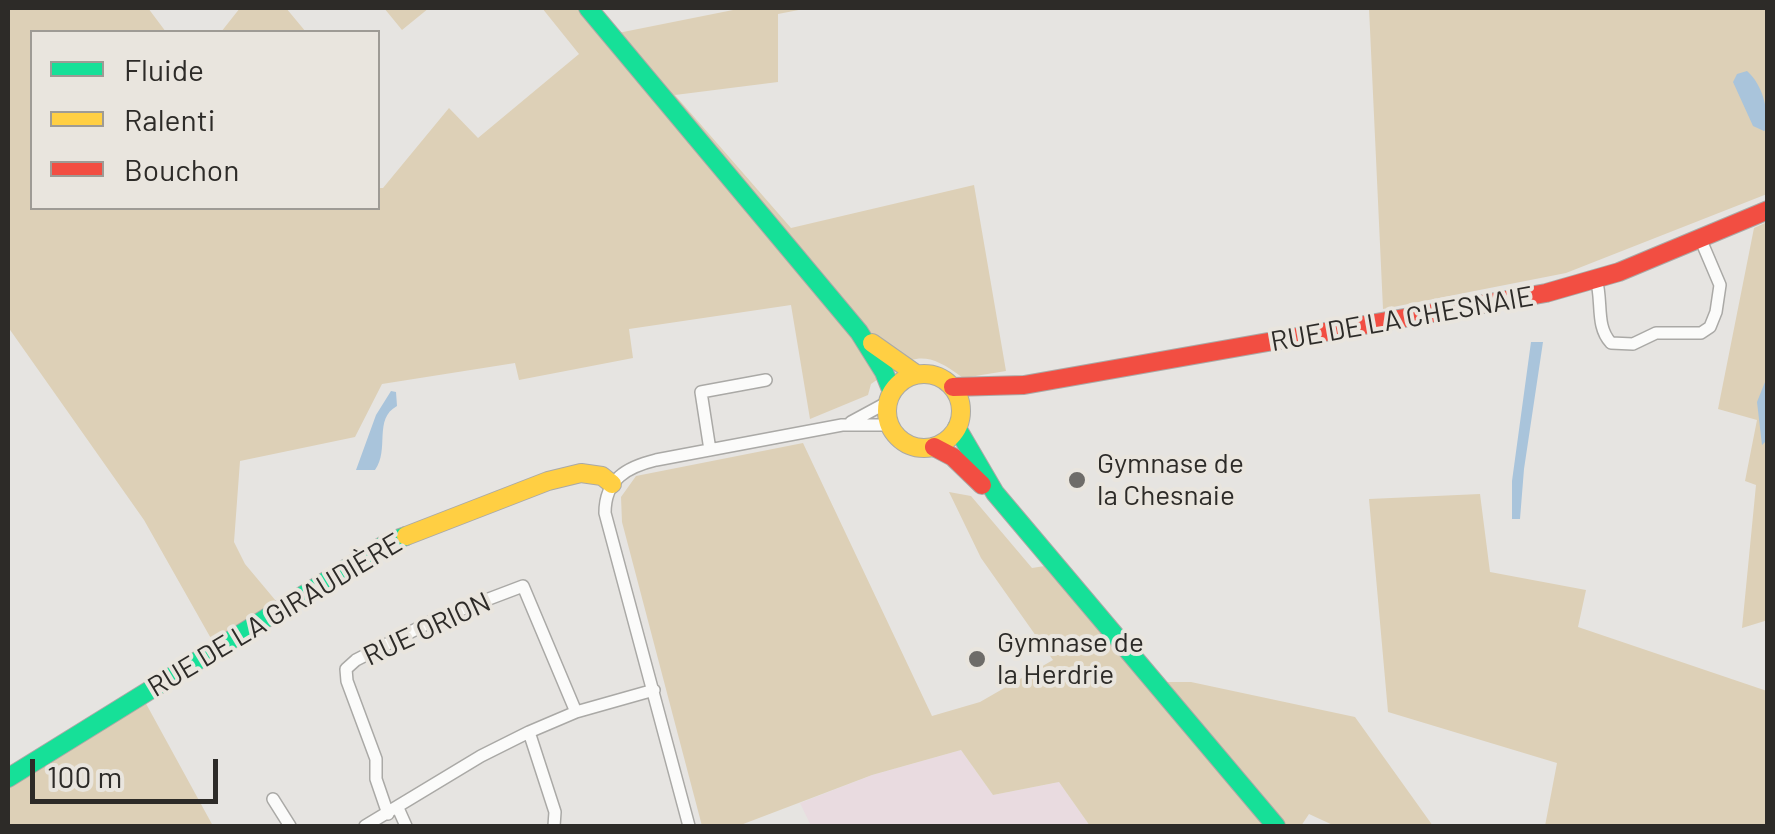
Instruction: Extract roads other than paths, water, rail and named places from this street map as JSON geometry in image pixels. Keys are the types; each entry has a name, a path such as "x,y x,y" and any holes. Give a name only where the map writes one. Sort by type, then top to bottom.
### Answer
{"street":[{"path":"588,8 860,332 884,372 891,428"},
{"name":"RUE DE LA CHESNAIE","path":"1024,385 1546,293 1596,279 1768,210"},
{"path":"1596,279 1602,300 1600,323 1610,343 1633,344 1656,332 1701,333 1710,328 1720,284 1700,238"},
{"path":"860,332 916,374"},
{"path":"842,425 890,397 906,378 916,374 936,376 952,386 1024,385"},
{"path":"710,450 700,392 766,380"},
{"path":"934,447 952,436 975,401 1024,385"},
{"path":"952,386 964,447 992,483 995,493 1276,826"},
{"path":"689,826 605,513 612,484 626,468 842,425 886,425 904,442 934,447 953,457 995,493"},
{"name":"RUE DE LA GIRAUDIÈRE","path":"8,778 389,542 564,477 594,474 612,484"},
{"name":"RUE ORION","path":"393,811 376,779 376,759 348,681 346,669 356,660 436,618 524,586 576,712"},
{"path":"366,826 528,732 576,712 654,690"},
{"path":"528,732 555,812 554,826"},
{"path":"273,799 290,826"},
{"path":"393,811 406,826"}],"water":[{"path":"1747,71 1763,98 1767,121 1764,131 1753,126 1733,82 1737,74"},
{"path":"1531,342 1543,342 1520,519 1512,519 1512,481"},
{"path":"1767,377 1767,440 1762,445 1757,402"},
{"path":"391,391 396,392 397,406 383,426 379,462 375,470 356,470 376,415"}],"place":[{"name":"Gymnase de la Chesnaie","path":"1077,480"},
{"name":"Gymnase de la Herdrie","path":"977,659"}]}
